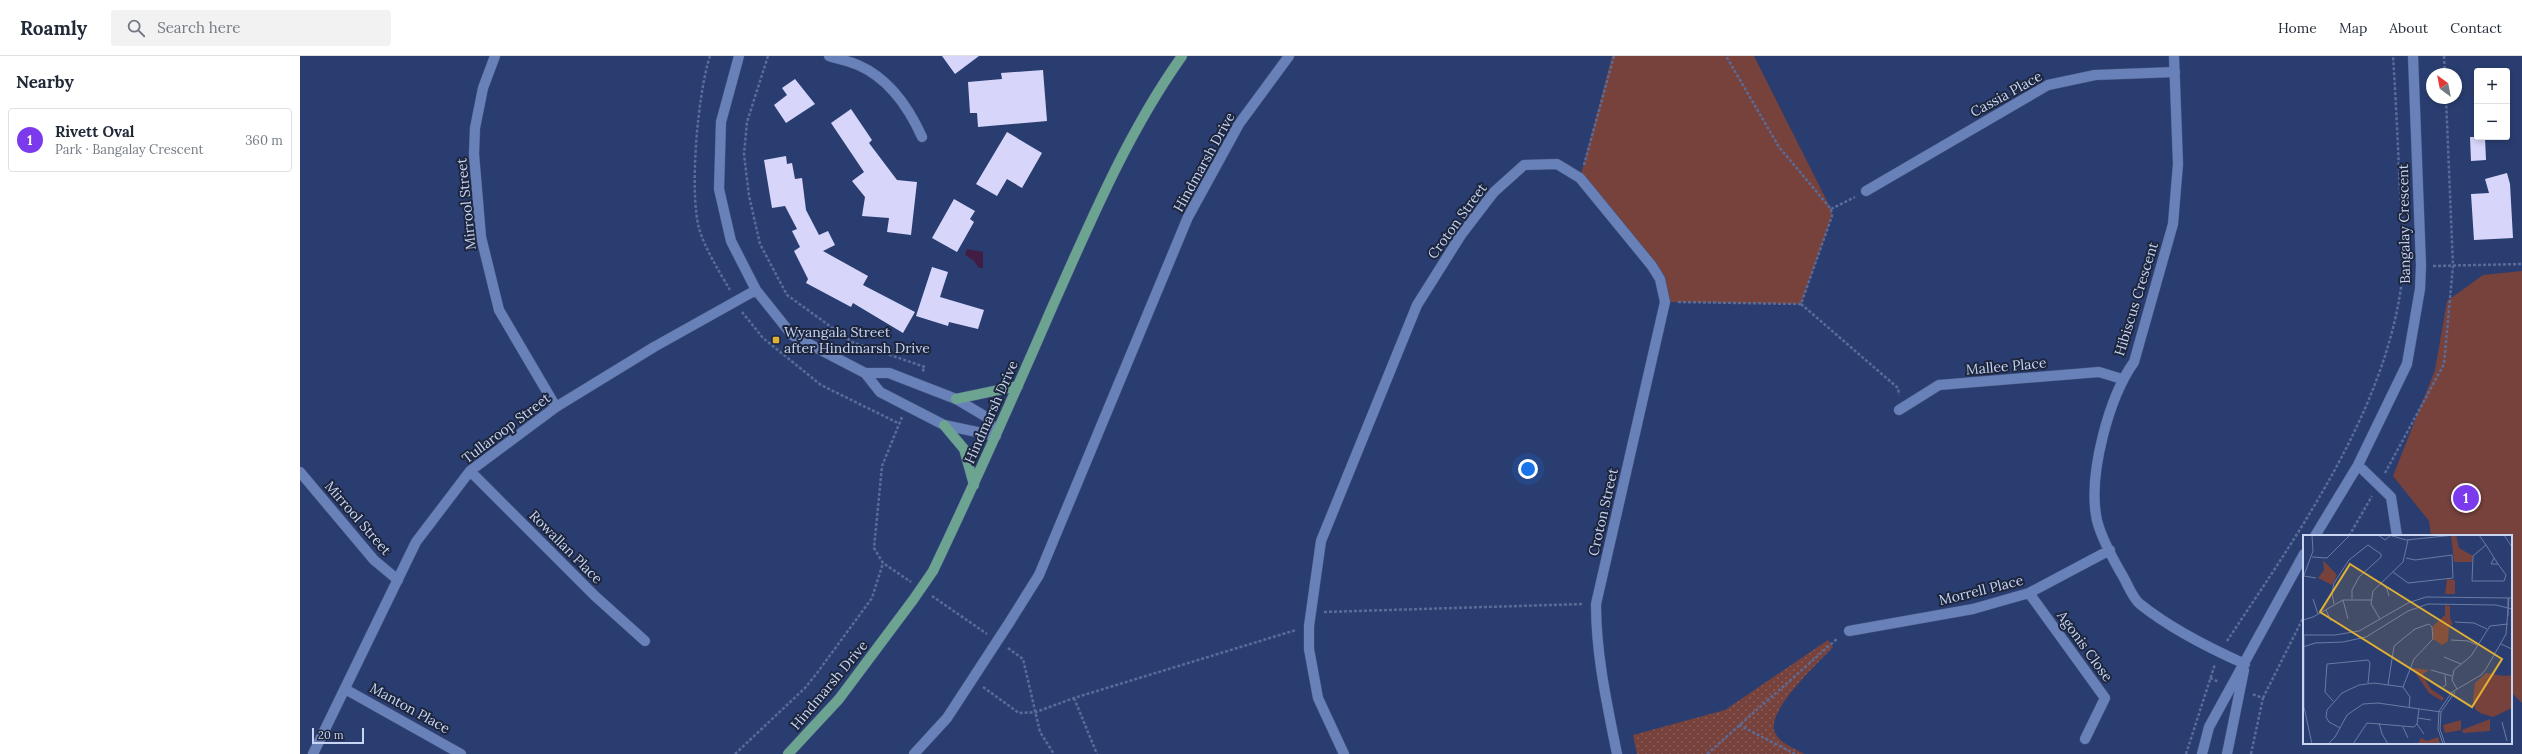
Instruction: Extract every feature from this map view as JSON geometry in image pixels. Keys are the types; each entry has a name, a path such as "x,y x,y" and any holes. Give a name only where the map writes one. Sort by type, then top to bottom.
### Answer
{"main road":[{"name":"Hindmarsh Drive","path":"788,754 839,698 914,600 933,571 974,485 1091,220 1125,150 1164,81 1182,56"},
{"path":"956,399 1018,386"},
{"path":"944,425 964,449 974,485"}],"street":[{"name":"Mirrool Street","path":"495,56 484,88 475,128 474,154 480,237 499,310 556,407"},
{"path":"739,56 720,122 719,189 732,241 756,290 792,335 865,373 880,392 944,425 996,436"},
{"path":"829,56 859,65 882,80 911,113 922,137"},
{"name":"Hindmarsh Drive","path":"914,754 947,718 1039,575 1188,217 1239,124 1289,56"},
{"name":"Hibiscus Crescent","path":"2174,56 2178,164 2173,224 2134,362 2122,379 2102,442 2093,485 2096,517 2110,550 2139,604 2219,653 2245,664"},
{"name":"Bangalay Crescent","path":"2316,535 2358,465 2407,364 2420,289 2421,266 2413,56"},
{"name":"Cassia Place","path":"1866,191 2048,85 2095,75 2175,72"},
{"name":"Croton Street","path":"1344,754 1318,698 1312,673 1309,626 1322,541 1417,305 1461,236 1494,192 1524,165 1557,164 1580,178 1657,272 1664,291 1665,302 1596,604 1596,630 1603,683 1617,754"},
{"name":"Tullaroop Street","path":"313,754 416,542 470,471 556,407 654,346 756,290"},
{"name":"Mallee Place","path":"1899,410 1939,385 2099,372 2122,379"},
{"path":"865,373 889,373 956,399 988,418 996,436"},
{"path":"2358,465 2391,497 2397,535"},
{"name":"Rowallan Place","path":"470,471 595,596 645,641"},
{"name":"Mirrool Street","path":"300,472 374,560 398,580"},
{"name":"Morrell Place","path":"1849,631 1973,609 2029,593 2110,550"},
{"path":"2202,754 2209,727 2245,664 2303,556"},
{"name":"Agonis Close","path":"2029,593 2105,698 2085,739"},
{"path":"2227,754 2245,664"},
{"name":"Manton Place","path":"345,689 461,754"}],"path":[{"path":"768,56 747,122 744,154 749,196 760,244 787,295 852,342 925,367"},
{"path":"1580,178 1614,56"},
{"path":"1726,56 1779,148 1831,209 1832,216 1801,304"},
{"path":"2186,754 2219,653 2298,531 2354,435 2381,366 2395,314 2403,264 2393,56"},
{"path":"2444,56 2445,68"},
{"path":"1831,209 1866,191"},
{"path":"2403,264 2421,266 2522,264"},
{"path":"1665,302 1801,304 1898,388 1899,410"},
{"path":"898,423 882,466 874,548 883,563 915,585"},
{"path":"735,754 805,688 817,673 872,598 883,563"},
{"path":"928,594 991,637"},
{"path":"1311,613 1596,604"},
{"path":"2262,698 2303,618"},
{"path":"972,680 1020,712 1036,712 1074,698 1309,626"},
{"path":"1707,754 1830,643 1849,631"},
{"path":"1004,646 1023,659 1040,732 1054,754"},
{"path":"1074,698 1097,754"},
{"path":"1739,725 1795,754"}],"shaded area":[{"path":"1612,56 1754,56 1831,209 1832,216 1801,304 1665,302 1660,279 1580,178"},
{"path":"967,249 983,252 983,268 979,268 973,260 965,255"},
{"path":"2522,271 2522,703 2512,693 2512,535 2431,535 2429,521 2393,476 2435,370 2447,301 2483,275"},
{"path":"1828,640 1833,647 1796,686 1779,710 1774,721 1774,730 1779,739 1805,754 1637,754 1633,735 1725,710"}],"building":[{"path":"942,56 979,56 955,74"},
{"path":"1043,70 1047,121 978,127 977,113 970,113 968,82 1002,79 1001,73"},
{"path":"795,79 815,104 786,123 774,105 787,95 782,88"},
{"path":"851,109 872,140 869,143 897,180 917,182 911,235 887,232 889,218 862,216 865,197 852,181 864,172 831,123"},
{"path":"1007,132 1042,153 1022,188 1007,179 997,196 976,184"},
{"path":"2470,137 2474,137 2474,140 2485,140 2486,160 2471,161"},
{"path":"786,156 787,164 792,163 795,179 802,178 806,210 819,235 828,231 835,245 823,251 868,276 863,285 915,312 903,333 853,303 851,307 806,283 808,279 794,251 800,247 792,231 797,229 785,206 772,208 764,160"},
{"path":"2507,173 2510,184 2513,238 2474,240 2471,194 2489,193 2485,179"},
{"path":"954,199 975,211 970,219 974,222 957,252 932,238"},
{"path":"932,267 948,272 940,297 984,310 978,329 949,322 948,326 916,316"}],"place":[{"name":"Wyangala Street after Hindmarsh Drive","path":"776,340"},
{"name":"Rivett Oval","path":"2466,498"}]}
